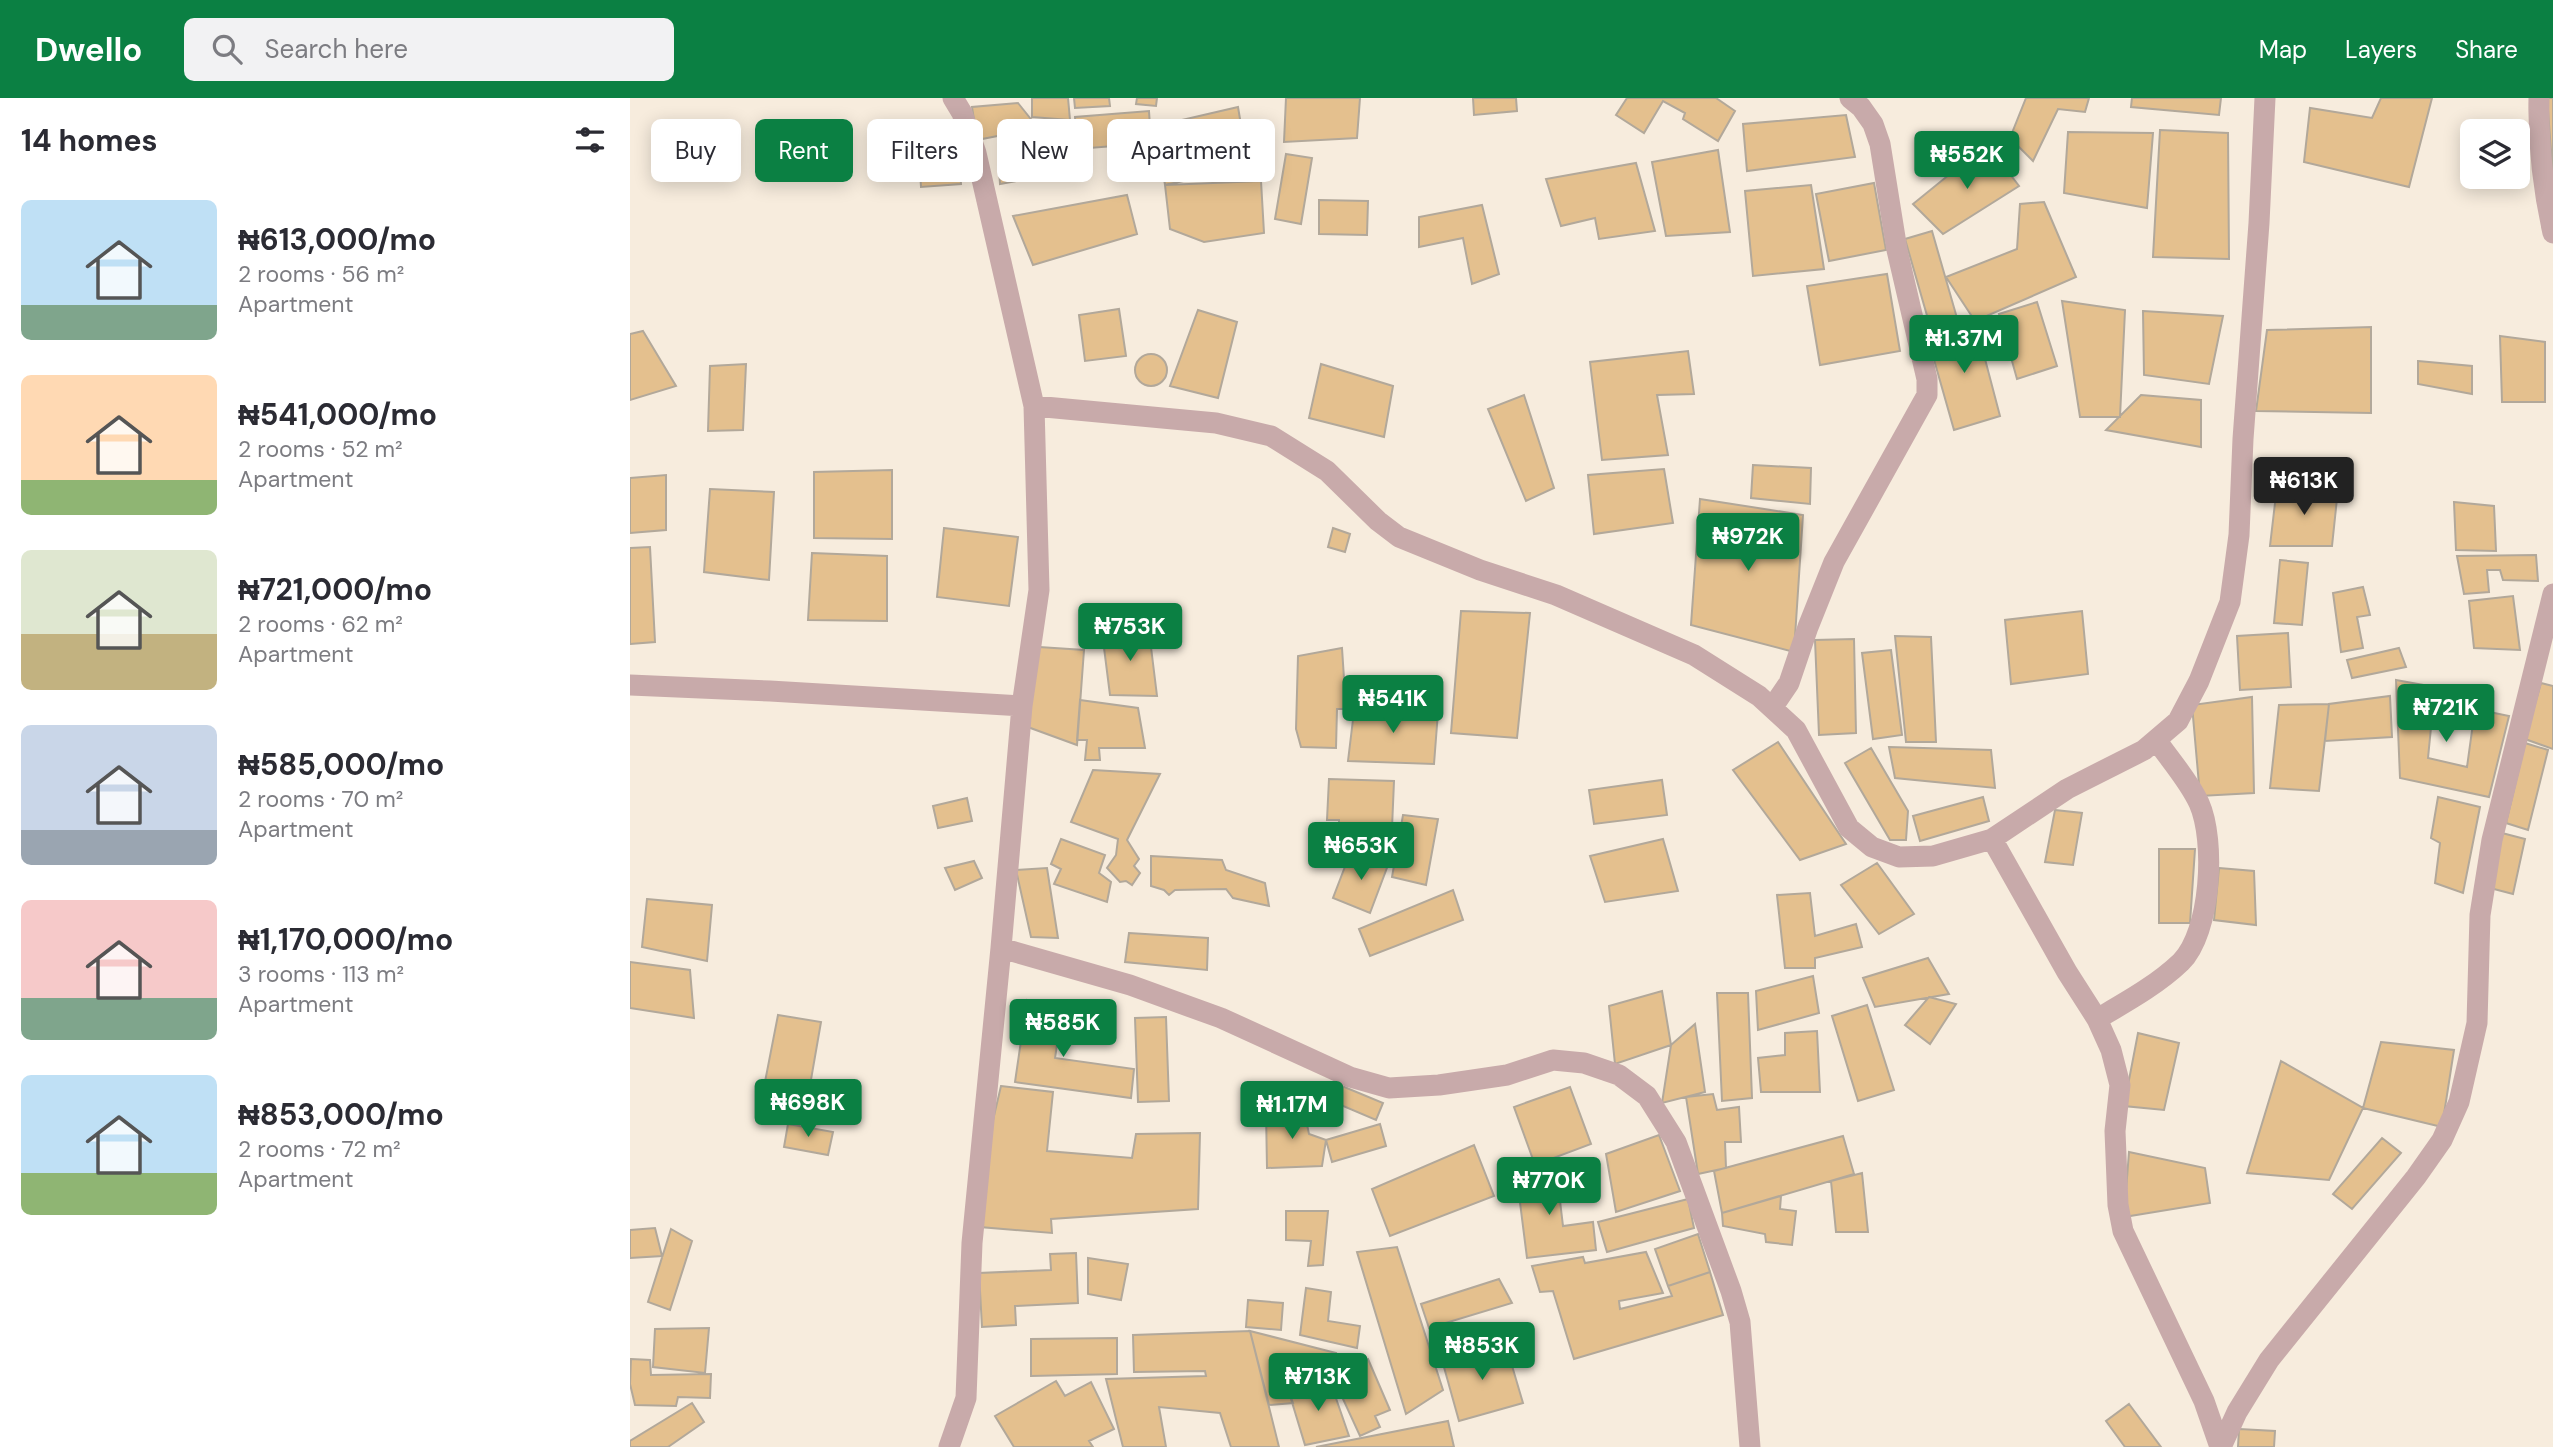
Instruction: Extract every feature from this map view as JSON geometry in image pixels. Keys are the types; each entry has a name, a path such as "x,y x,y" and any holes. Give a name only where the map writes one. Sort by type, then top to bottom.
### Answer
{"street":[{"path":"949,1447 966,1398 972,1243 1002,948 1022,706 1039,590 1034,406 976,153 962,113 953,98"},
{"path":"1772,708 1789,683 1834,562 1927,395 1927,379 1897,250 1880,144 1873,124 1861,107 1850,98"},
{"path":"1034,406 1216,423 1271,436 1327,471 1378,521 1399,537 1480,570 1556,595 1694,655 1759,696 1796,730 1849,828 1872,847 1899,857 1933,856 1992,839 2067,789 2157,741 2178,721 2199,681 2230,602 2239,535 2242,439 2259,223 2265,98"},
{"path":"2539,98 2538,140 2544,194 2553,233"},
{"path":"2221,1447 2237,1412 2269,1360 2416,1177 2442,1140 2459,1102 2477,1023 2480,915 2492,840 2553,594"},
{"path":"630,685 784,691 1022,706"},
{"path":"2097,1019 2136,996 2182,961 2201,926 2208,868 2206,826 2199,803 2157,741"},
{"path":"1992,839 2067,972 2097,1019 2111,1050 2120,1085 2115,1131 2118,1205 2123,1231 2204,1401 2221,1447"},
{"path":"1002,948 1130,985 1221,1018 1350,1077 1389,1088 1439,1085 1507,1074 1553,1060 1584,1063 1619,1074 1647,1096 1676,1142 1731,1291 1740,1322 1750,1447"}],"building":[{"path":"1032,98 1068,98 1070,119 1032,117"},
{"path":"1074,98 1109,98 1110,106 1075,108"},
{"path":"1137,98 1157,98 1156,106 1136,104"},
{"path":"1286,98 1360,98 1357,138 1284,142"},
{"path":"1473,98 1516,98 1517,111 1474,115"},
{"path":"1627,98 1716,98 1735,111 1718,141 1683,119 1685,113 1663,101 1644,133 1616,115"},
{"path":"2026,98 2089,98 2085,112 2058,109 2033,161 2010,138"},
{"path":"2132,98 2221,98 2219,115 2131,107"},
{"path":"2381,98 2432,98 2409,187 2304,162 2310,108 2372,118"},
{"path":"2547,98 2553,98 2553,177"},
{"path":"1018,103 1031,119 997,119 997,136 983,139 983,119 974,119 972,107"},
{"path":"1238,107 1240,119 1186,119"},
{"path":"1149,111 1150,119 1107,119 1107,147 1093,148 1093,119 1075,117"},
{"path":"1846,115 1855,157 1747,171 1743,124"},
{"path":"2160,130 2228,133 2229,259 2153,257"},
{"path":"2068,132 2153,133 2147,208 2064,193"},
{"path":"1987,144 2019,186 1943,234 1913,204"},
{"path":"1718,150 1730,232 1666,236 1652,162"},
{"path":"1286,154 1312,158 1301,224 1275,219"},
{"path":"1636,163 1655,231 1599,239 1595,218 1561,226 1546,179"},
{"path":"921,182 961,182 961,184 921,187"},
{"path":"1261,182 1264,233 1204,242 1170,229 1165,185"},
{"path":"1874,183 1886,250 1829,261 1816,194"},
{"path":"1811,185 1824,269 1753,276 1745,191"},
{"path":"1127,195 1137,234 1033,265 1013,216"},
{"path":"1319,200 1368,201 1367,235 1319,234"},
{"path":"2044,202 2076,277 1975,321 1946,277 2017,249 2020,204"},
{"path":"1482,205 1499,274 1472,284 1463,238 1419,247 1419,217"},
{"path":"1932,231 1957,318 1930,326 1905,239"},
{"path":"1887,274 1900,351 1820,365 1807,286"},
{"path":"2062,301 2125,310 2120,417 2080,417"},
{"path":"2037,302 2057,366 2017,379 1999,314"},
{"path":"1119,309 1126,356 1085,361 1079,315"},
{"path":"1198,310 1237,322 1218,398 1170,386"},
{"path":"2143,311 2223,316 2209,384 2144,375"},
{"path":"1975,321 2000,416 1954,430 1927,335"},
{"path":"2371,327 2371,413 2256,411 2267,330"},
{"path":"643,331 676,386 630,400 630,334"},
{"path":"2500,336 2545,342 2545,402 2502,402"},
{"path":"1688,351 1694,394 1657,395 1668,455 1602,460 1590,362"},
{"path":"1151,354 1162,359 1167,370 1162,381 1151,386 1140,381 1135,370 1140,359"},
{"path":"2418,361 2472,366 2472,394 2418,384"},
{"path":"746,364 743,430 708,431 710,366"},
{"path":"1321,364 1393,386 1384,437 1309,418"},
{"path":"1524,395 1554,488 1526,501 1488,409"},
{"path":"2141,395 2201,400 2201,447 2106,430"},
{"path":"1753,465 1811,468 1810,504 1751,498"},
{"path":"1664,469 1673,523 1594,534 1588,475"},
{"path":"892,470 892,539 814,538 814,472"},
{"path":"666,475 666,530 630,533 630,478"},
{"path":"2277,486 2338,489 2332,546 2270,546"},
{"path":"710,489 774,492 769,580 704,572"},
{"path":"1700,499 1803,515 1794,652 1691,625"},
{"path":"2454,502 2494,506 2496,551 2456,550"},
{"path":"944,528 1018,537 1009,606 937,597"},
{"path":"1333,528 1350,534 1345,552 1328,547"},
{"path":"650,547 655,642 630,644 630,548"},
{"path":"812,553 887,556 887,621 808,620"},
{"path":"2536,555 2538,581 2503,580 2500,570 2487,570 2489,592 2464,594 2457,556"},
{"path":"2280,560 2308,563 2302,625 2274,623"},
{"path":"2363,587 2370,615 2357,617 2363,648 2341,652 2333,593"},
{"path":"2513,596 2520,650 2474,648 2469,601"},
{"path":"1461,611 1530,613 1517,738 1451,733"},
{"path":"2082,611 2088,674 2011,684 2005,620"},
{"path":"1149,631 1157,696 1110,695 1102,632"},
{"path":"2288,633 2291,687 2240,690 2237,636"},
{"path":"1895,636 1931,637 1936,742 1906,742"},
{"path":"1854,639 1856,733 1819,735 1815,640"},
{"path":"1039,647 1084,650 1077,745 1025,726"},
{"path":"1342,648 1346,709 1337,709 1336,748 1301,747 1296,729 1298,656"},
{"path":"2399,648 2406,667 2352,678 2347,660"},
{"path":"1891,650 1902,735 1873,739 1862,653"},
{"path":"2396,680 2435,687 2428,758 2467,767 2475,709 2509,716 2489,797 2400,778"},
{"path":"2541,683 2553,686 2553,749 2525,739"},
{"path":"2390,696 2392,737 2325,741 2329,704"},
{"path":"2252,697 2254,793 2200,796 2192,705"},
{"path":"1080,700 1138,708 1145,748 1099,748 1100,760 1085,760 1087,740 1077,740"},
{"path":"1355,703 1438,712 1434,764 1348,761"},
{"path":"2329,704 2319,791 2270,788 2279,705"},
{"path":"1778,742 1846,844 1800,860 1733,770"},
{"path":"2525,743 2548,750 2528,830 2506,823"},
{"path":"1889,747 1991,750 1995,788 1895,778"},
{"path":"1871,748 1908,811 1906,840 1890,840 1845,763"},
{"path":"1093,770 1160,774 1127,840 1139,859 1134,866 1140,873 1132,885 1126,881 1120,882 1107,868 1116,855 1118,839 1071,822"},
{"path":"1329,779 1394,781 1392,828 1379,828 1379,835 1339,833 1339,820 1327,820"},
{"path":"1662,780 1667,815 1594,824 1589,790"},
{"path":"1983,797 1989,821 1920,841 1913,816"},
{"path":"2438,797 2480,807 2463,893 2435,883 2440,843 2431,838"},
{"path":"967,798 972,821 938,828 933,806"},
{"path":"2055,810 2082,813 2073,865 2045,862"},
{"path":"1403,815 1438,819 1426,885 1392,877"},
{"path":"2502,833 2525,839 2513,894 2490,888"},
{"path":"1061,839 1105,855 1099,873 1111,882 1107,902 1054,884 1061,869 1051,864"},
{"path":"1663,839 1678,891 1605,902 1590,856"},
{"path":"2159,849 2195,849 2190,923 2159,923"},
{"path":"1351,851 1388,865 1370,913 1333,898"},
{"path":"1151,856 1222,860 1226,870 1265,883 1269,906 1233,898 1226,889 1175,890 1169,895 1164,890 1151,886"},
{"path":"974,861 982,878 955,890 945,868"},
{"path":"1877,863 1914,914 1879,934 1841,885"},
{"path":"1047,868 1058,938 1031,937 1016,870"},
{"path":"2219,868 2254,871 2256,925 2214,920"},
{"path":"1453,890 1463,920 1370,956 1359,929"},
{"path":"1810,893 1815,936 1856,924 1862,947 1815,958 1815,968 1785,968 1777,895"},
{"path":"647,899 712,905 707,961 642,947"},
{"path":"1129,933 1208,938 1207,970 1125,962"},
{"path":"1928,958 1949,994 1875,1007 1863,978"},
{"path":"630,962 690,970 694,1018 630,1008"},
{"path":"1813,976 1819,1013 1758,1030 1756,991"},
{"path":"1662,991 1671,1045 1615,1064 1609,1006"},
{"path":"1717,993 1748,993 1752,1098 1722,1101"},
{"path":"1929,997 1956,1004 1930,1044 1905,1025"},
{"path":"1027,1000 1063,1005 1055,1058 1134,1069 1131,1098 1015,1082"},
{"path":"1867,1005 1894,1090 1858,1101 1832,1016"},
{"path":"778,1015 821,1022 808,1097 763,1092"},
{"path":"1166,1017 1169,1101 1138,1102 1135,1018"},
{"path":"1695,1024 1705,1092 1662,1103 1671,1045"},
{"path":"1817,1031 1820,1092 1761,1092 1758,1058 1785,1055 1785,1033"},
{"path":"2138,1033 2179,1043 2164,1110 2124,1106"},
{"path":"2381,1042 2454,1050 2442,1127 2363,1108"},
{"path":"2281,1061 2363,1108 2329,1180 2247,1173"},
{"path":"1001,1086 1053,1092 1047,1151 1132,1158 1136,1134 1200,1133 1198,1209 1051,1219 1052,1233 980,1227 985,1154"},
{"path":"1342,1086 1383,1103 1376,1120 1336,1103"},
{"path":"1570,1087 1591,1144 1535,1165 1514,1107"},
{"path":"1713,1094 1717,1110 1739,1107 1741,1142 1725,1142 1726,1168 1698,1174 1686,1097"},
{"path":"1304,1110 1309,1134 1326,1140 1322,1166 1267,1168 1266,1111"},
{"path":"788,1124 833,1132 828,1155 784,1147"},
{"path":"1380,1124 1386,1146 1332,1162 1326,1140"},
{"path":"1659,1135 1680,1191 1616,1212 1606,1154"},
{"path":"1843,1136 1854,1174 1722,1213 1714,1171"},
{"path":"2382,1138 2401,1153 2352,1209 2333,1194"},
{"path":"1474,1145 1494,1196 1390,1236 1372,1189"},
{"path":"2129,1152 2205,1168 2210,1203 2124,1217"},
{"path":"1556,1167 1563,1226 1593,1222 1596,1250 1527,1258 1516,1171"},
{"path":"1862,1173 1868,1232 1836,1232 1831,1181"},
{"path":"1781,1196 1780,1209 1796,1211 1792,1245 1766,1242 1765,1234 1723,1226 1722,1213"},
{"path":"1688,1199 1694,1228 1607,1252 1598,1222"},
{"path":"1286,1211 1328,1211 1323,1265 1308,1266 1311,1241 1286,1240"},
{"path":"655,1228 662,1256 630,1258 630,1230"},
{"path":"671,1229 692,1241 670,1310 648,1302"},
{"path":"1698,1234 1710,1272 1668,1286 1655,1249"},
{"path":"1397,1247 1443,1390 1406,1414 1357,1252"},
{"path":"1646,1252 1663,1293 1619,1301 1620,1309 1672,1296 1668,1286 1710,1272 1723,1315 1574,1359 1553,1291 1540,1292 1532,1266 1583,1257 1585,1263"},
{"path":"1076,1253 1078,1303 1015,1306 1016,1325 982,1327 979,1273 1051,1270 1050,1254"},
{"path":"1088,1258 1128,1264 1121,1300 1088,1294"},
{"path":"1499,1279 1512,1303 1429,1328 1421,1304"},
{"path":"1306,1288 1331,1292 1328,1321 1360,1326 1357,1348 1300,1335"},
{"path":"1248,1300 1283,1303 1281,1330 1246,1327"},
{"path":"709,1328 705,1373 653,1367 655,1329"},
{"path":"1250,1331 1279,1447 1231,1447 1220,1413 1159,1407 1166,1447 1123,1447 1106,1379 1206,1376 1205,1371 1134,1372 1133,1335"},
{"path":"1250,1331 1336,1353 1332,1375 1296,1369 1296,1388 1288,1389 1293,1403 1269,1405"},
{"path":"1117,1338 1117,1374 1031,1376 1031,1339"},
{"path":"1505,1342 1523,1403 1459,1421 1442,1360"},
{"path":"631,1359 650,1360 651,1375 711,1374 710,1398 678,1397 676,1406 635,1405 630,1384"},
{"path":"1368,1359 1390,1410 1375,1416 1380,1427 1360,1436 1332,1375"},
{"path":"1056,1381 1065,1396 1091,1382 1114,1429 1089,1441 1093,1447 1014,1447 995,1416"},
{"path":"1330,1381 1349,1436 1305,1445 1288,1389"},
{"path":"692,1403 704,1422 668,1447 630,1447 630,1441"},
{"path":"2129,1404 2161,1447 2125,1447 2106,1421"},
{"path":"1448,1421 1454,1447 1316,1447"},
{"path":"2239,1429 2275,1431 2274,1447 2238,1447"}]}
